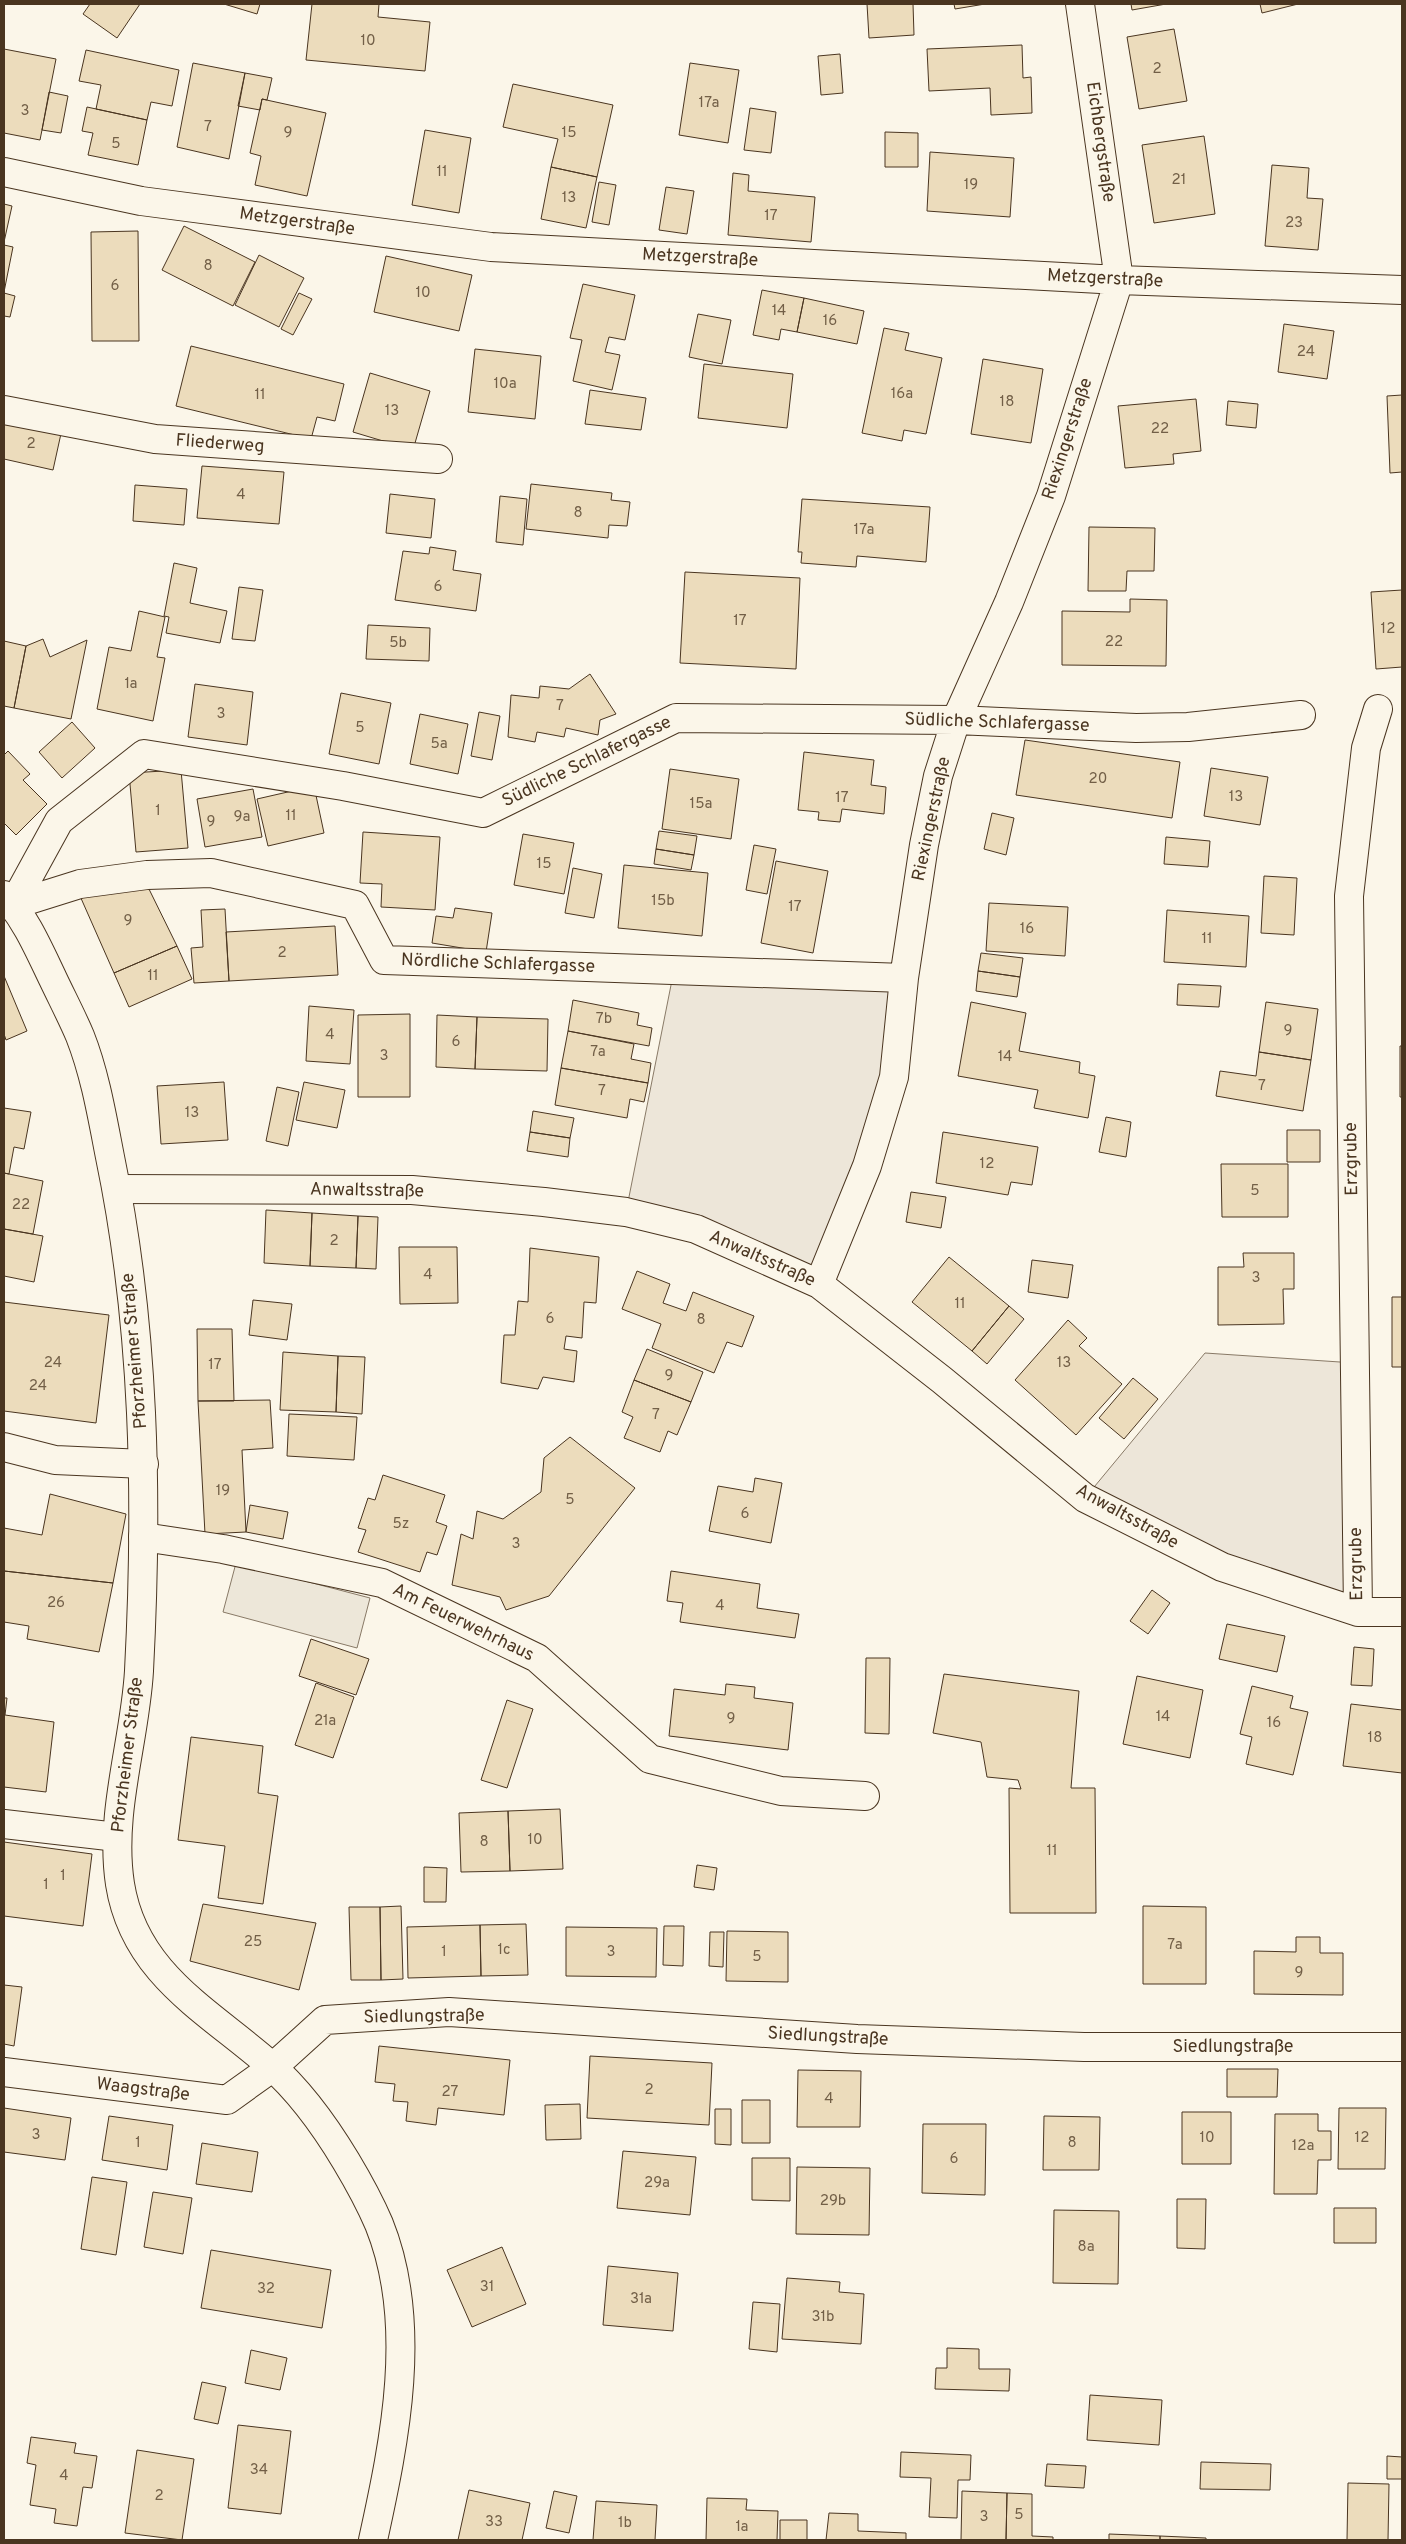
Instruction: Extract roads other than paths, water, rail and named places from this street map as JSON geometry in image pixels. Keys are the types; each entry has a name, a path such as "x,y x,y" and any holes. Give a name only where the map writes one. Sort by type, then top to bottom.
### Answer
{"street":[{"name":"Eichbergstraße","path":"1080,4 1119,280"},
{"name":"Metzgerstraße","path":"4,172 141,201 491,247 1119,280 1402,290"},
{"name":"Riexingerstraße","path":"819,1284 867,1166 894,1077 904,978 924,845 938,776 956,720 1009,602 1051,496 1119,280"},
{"name":"Fliederweg","path":"4,410 155,439 438,459"},
{"name":"Erzgrube","path":"1358,1612 1349,896 1366,748 1378,709"},
{"name":"Südliche Schlafergasse","path":"8,900 60,821 144,754 344,786 483,813 676,718 956,720 1136,728 1188,728 1300,715"},
{"name":"Nördliche Schlafergasse","path":"8,900 80,884 147,875 212,873 355,905 384,960 904,978"},
{"name":"Pforzheimer Straße","path":"8,900 35,941 80,1037 98,1099 117,1189 131,1281 139,1371 144,1464 138,1676 117,1837 120,1881 126,1909 134,1934 149,1956 194,2004 272,2067 325,2126 356,2177 380,2226 393,2274 400,2326 400,2394 386,2482 373,2540"},
{"name":"Anwaltsstraße","path":"117,1189 412,1190 626,1212 696,1229 819,1284 942,1380 1085,1498 1222,1568 1358,1612 1402,1612"},
{"path":"4,1447 54,1460 144,1464"},
{"name":"Am Feuerwehrhaus","path":"143,1537 223,1549 382,1583 537,1658 650,1759 781,1791 865,1796"},
{"path":"4,1824 117,1837"},
{"name":"Siedlungstraße","path":"272,2067 325,2020 449,2012 867,2040 1084,2047 1402,2047"},
{"name":"Waagstraße","path":"4,2072 227,2100 272,2067"}]}
